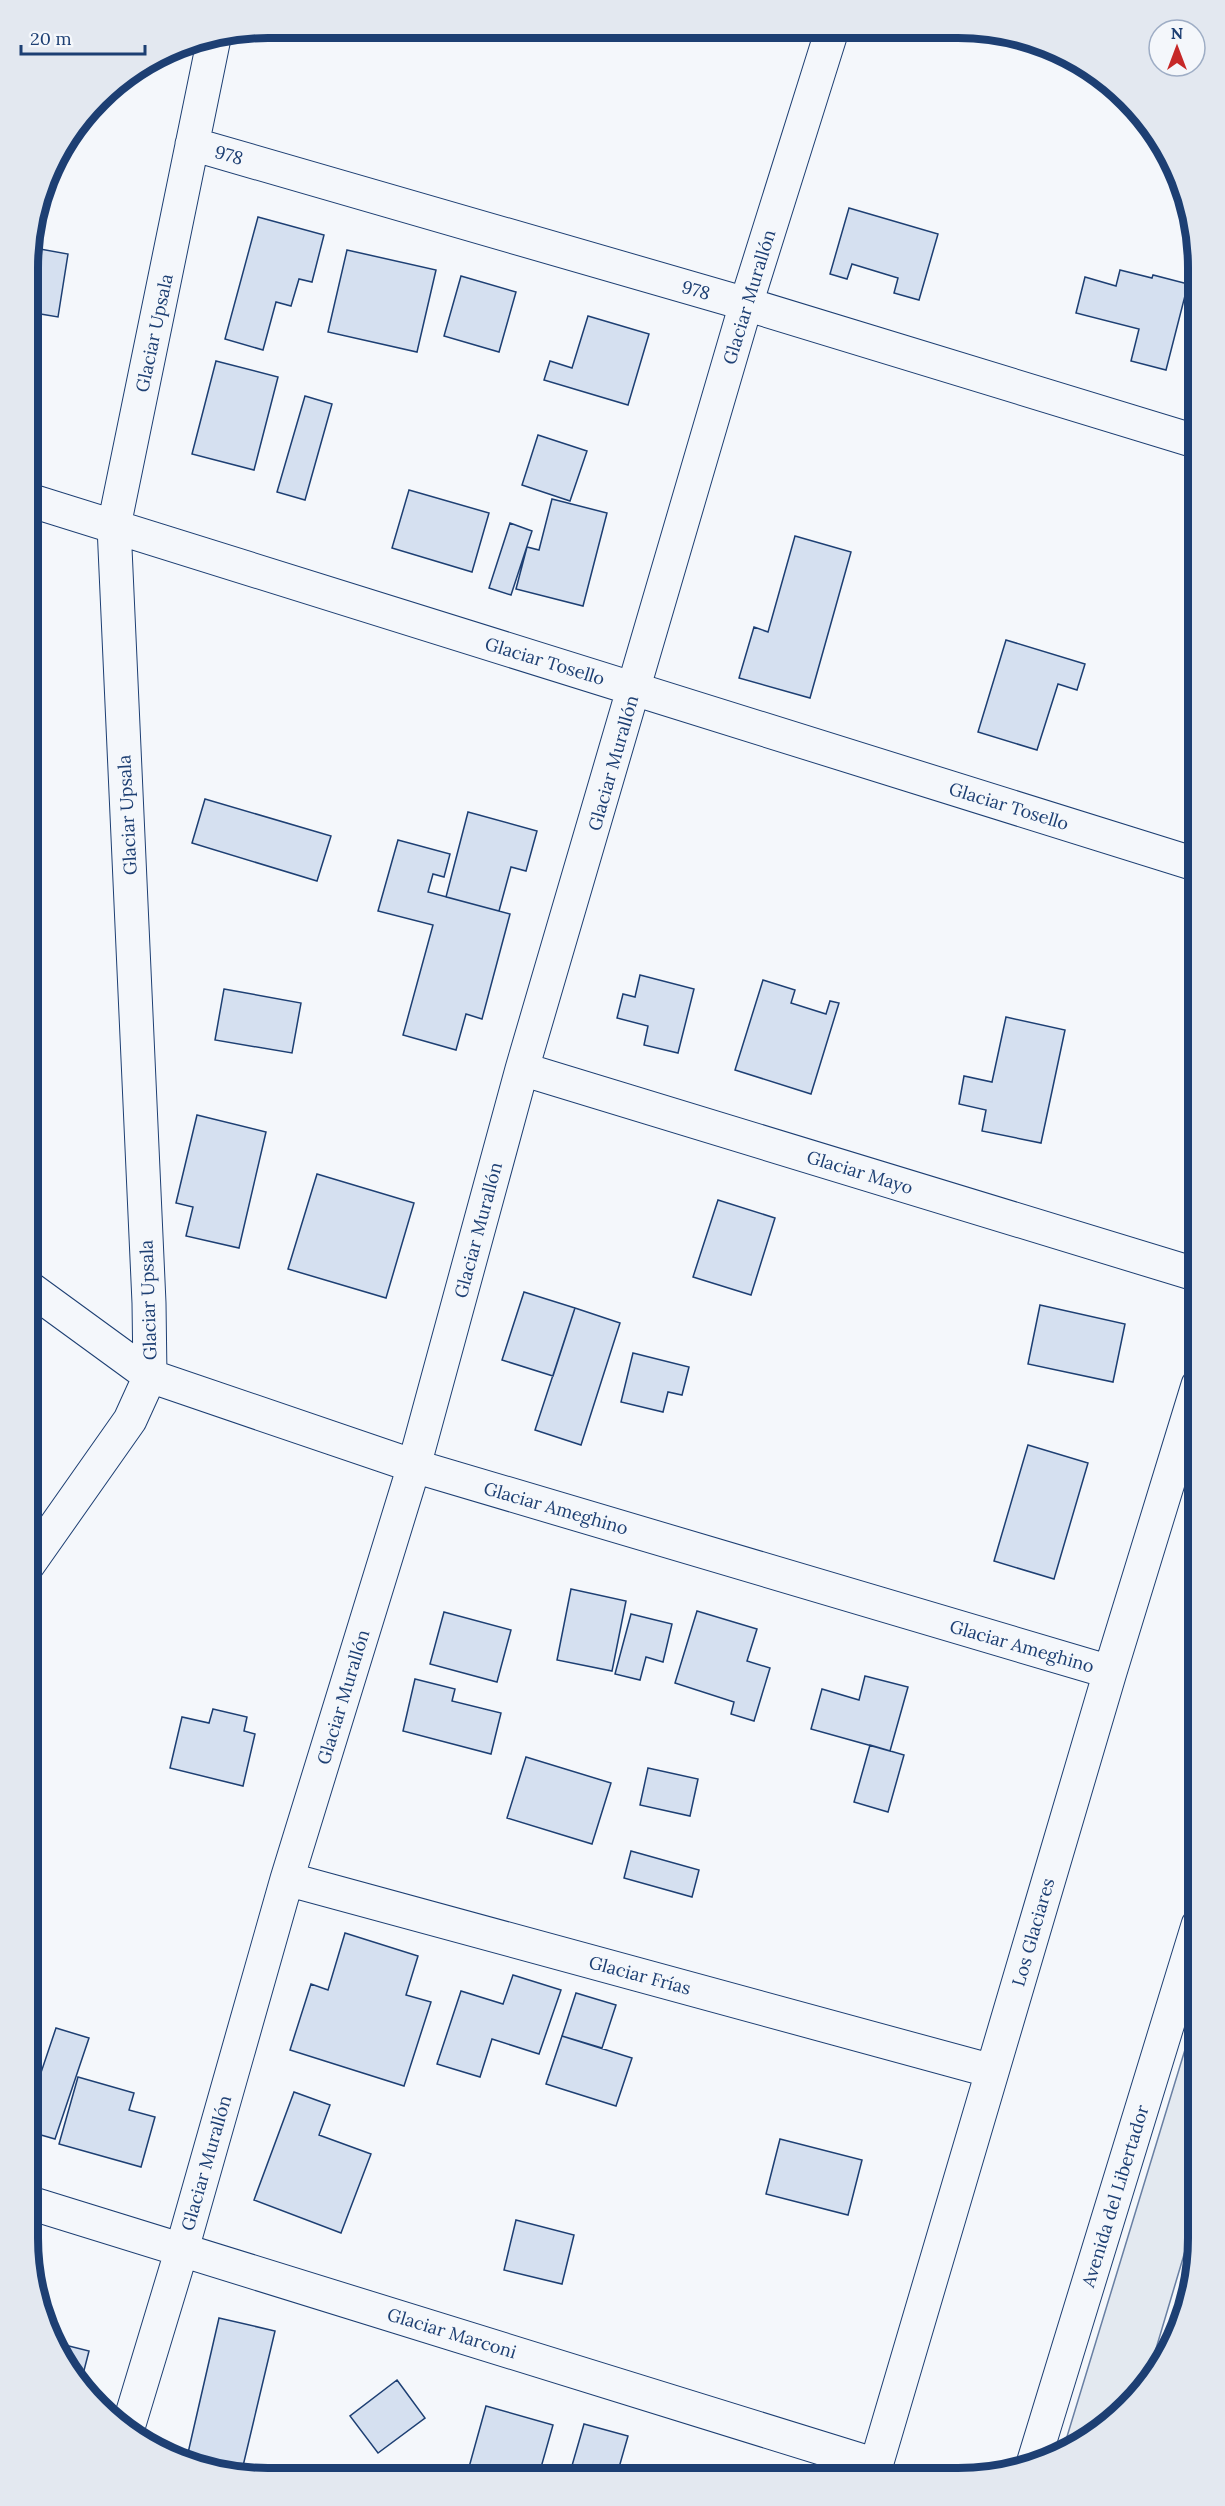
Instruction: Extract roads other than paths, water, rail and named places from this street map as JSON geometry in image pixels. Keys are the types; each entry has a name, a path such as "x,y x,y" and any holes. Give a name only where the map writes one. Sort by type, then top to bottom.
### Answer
{"street":[{"name":"Glaciar Murallón","path":"129,2423 182,2249 287,1879 414,1466 522,1069 746,304 829,38"},
{"name":"Glaciar Upsala","path":"38,1551 130,1420 150,1376 149,1291 114,526 213,44"},
{"name":"978","path":"192,144 746,304 1188,439"},
{"name":"Glaciar Tosello","path":"38,504 1188,862"},
{"name":"Glaciar Mayo","path":"522,1069 1188,1272"},
{"name":"Glaciar Ameghino","path":"38,1294 150,1376 414,1466 1110,1672"},
{"name":"Los Glaciares","path":"875,2468 1110,1672 1188,1418"},
{"name":"Glaciar Frías","path":"287,1879 992,2071"},
{"name":"Avenida del Libertador","path":"1036,2454 1188,1958"},
{"name":"Glaciar Marconi","path":"38,2205 182,2249 862,2468"}]}
